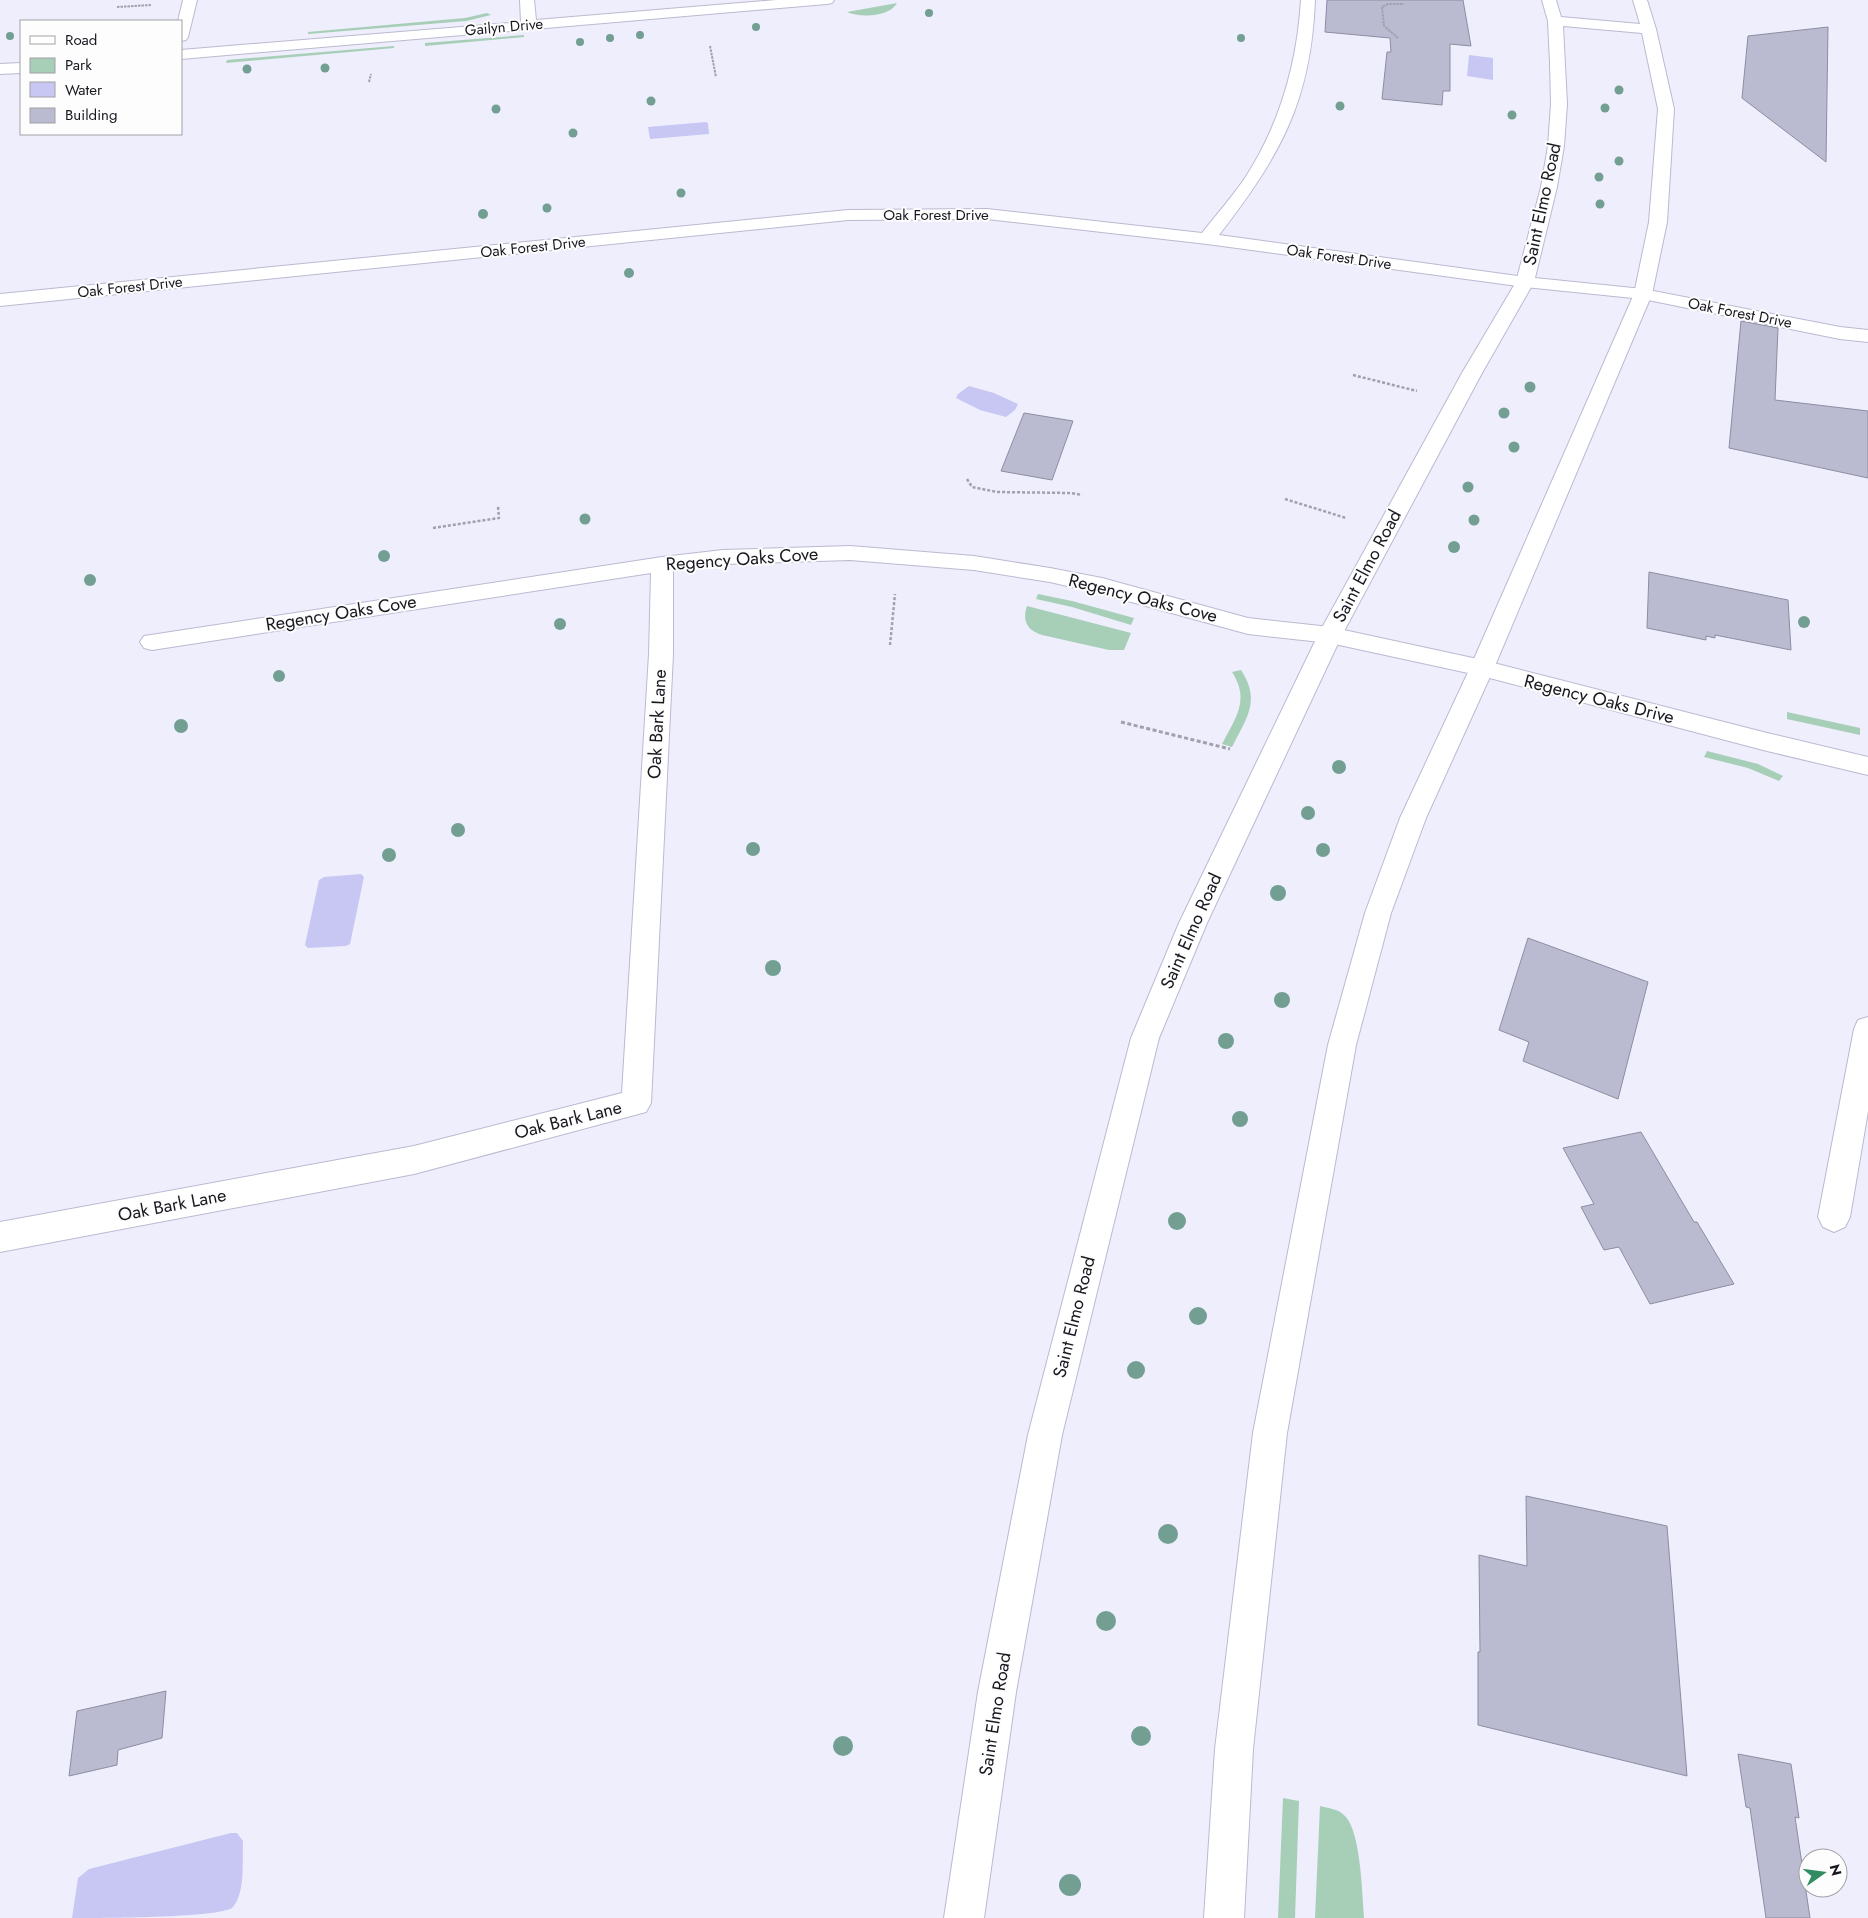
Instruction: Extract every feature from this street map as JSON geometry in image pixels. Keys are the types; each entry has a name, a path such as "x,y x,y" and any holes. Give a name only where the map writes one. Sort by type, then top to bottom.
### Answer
{"street":[{"path":"182,33 190,0"},
{"path":"527,0 529,25"},
{"name":"Gailyn Drive","path":"182,55 827,0"},
{"path":"1207,240 1254,177 1283,122 1296,83 1305,38 1308,0"},
{"path":"1224,1918 1234,1749 1270,1433 1342,1046 1378,913 1413,818 1482,668 1643,294 1658,222 1666,109 1649,29 1640,0"},
{"path":"1552,10 1649,29"},
{"name":"Saint Elmo Road","path":"964,1918 968,1876 997,1692 1045,1435 1145,1038 1193,923 1330,635 1472,373 1525,282 1549,186 1556,146 1559,104 1552,10"},
{"path":"0,69 20,68"},
{"name":"Oak Forest Drive","path":"0,300 848,215 986,214 1207,240 1525,282 1643,294 1840,333 1868,336"},
{"name":"Regency Oaks Cove","path":"152,642 662,564 723,557 850,552 974,563 1102,586 1248,626 1330,635"},
{"name":"Oak Bark Lane","path":"0,1237 414,1160 636,1103 661,654 662,564"},
{"name":"Regency Oaks Drive","path":"1330,635 1482,668 1767,742 1868,766"},
{"path":"1834,1217 1868,1029"}],"path":[{"path":"1398,38 1384,26 1382,6 1404,4"},
{"path":"117,7 151,5"},
{"path":"713,45 709,48 716,77"},
{"path":"1353,375 1418,391"},
{"path":"967,479 972,487 997,492 1071,493 1082,496"},
{"path":"1285,499 1351,519"},
{"path":"434,528 499,518 498,506"},
{"path":"890,646 896,588"},
{"path":"1121,722 1232,750"}],"green space":[{"path":"897,3 893,8 882,14 859,15 847,12"},
{"path":"487,13 491,15 466,21 308,34 308,32 465,18"},
{"path":"524,35 524,37 425,46 425,43"},
{"path":"394,46 394,48 226,63 227,60"},
{"path":"1038,594 1134,618 1131,625 1072,607 1036,599"},
{"path":"1027,606 1131,633 1124,650 1109,650 1042,635 1029,628 1025,616"},
{"path":"1241,670 1250,691 1250,709 1232,747 1222,744 1239,708 1240,691 1232,672"},
{"path":"1787,712 1860,728 1860,735 1787,719"},
{"path":"1707,751 1758,764 1783,776 1779,781 1748,768 1704,757"},
{"path":"1283,1798 1299,1801 1295,1918 1278,1918"},
{"path":"1320,1806 1340,1812 1350,1824 1358,1849 1364,1918 1315,1918"}],"water":[{"path":"1469,55 1493,58 1493,80 1467,76"},
{"path":"708,123 709,134 650,139 648,127"},
{"path":"969,386 994,393 1018,404 1015,410 1006,417 980,410 956,398 958,394"},
{"path":"361,874 364,877 350,944 346,946 308,948 305,945 319,880 324,877"},
{"path":"237,1833 243,1841 241,1885 236,1902 232,1908 204,1914 181,1916 72,1918 78,1878 89,1869"}],"building":[{"path":"1327,0 1463,0 1471,46 1450,44 1450,91 1443,91 1442,105 1382,99 1387,52 1391,52 1390,38 1325,32"},
{"path":"1828,27 1826,162 1742,98 1748,36"},
{"path":"1741,321 1778,328 1775,400 1868,411 1868,478 1729,448"},
{"path":"1024,413 1073,421 1052,480 1001,471"},
{"path":"1649,572 1788,600 1791,650 1715,635 1715,638 1706,636 1706,640 1647,628"},
{"path":"1528,938 1648,982 1618,1099 1523,1061 1529,1042 1499,1030"},
{"path":"1641,1132 1694,1222 1697,1222 1734,1284 1650,1304 1619,1247 1604,1250 1581,1207 1594,1204 1563,1148"},
{"path":"1526,1496 1667,1526 1687,1776 1478,1725 1478,1652 1480,1652 1479,1555 1527,1566"},
{"path":"166,1691 162,1738 118,1750 117,1765 69,1776 77,1711"},
{"path":"1738,1754 1791,1764 1799,1818 1795,1817 1800,1848 1798,1848 1798,1898 1807,1898 1810,1918 1766,1918 1750,1808 1746,1807"}]}
